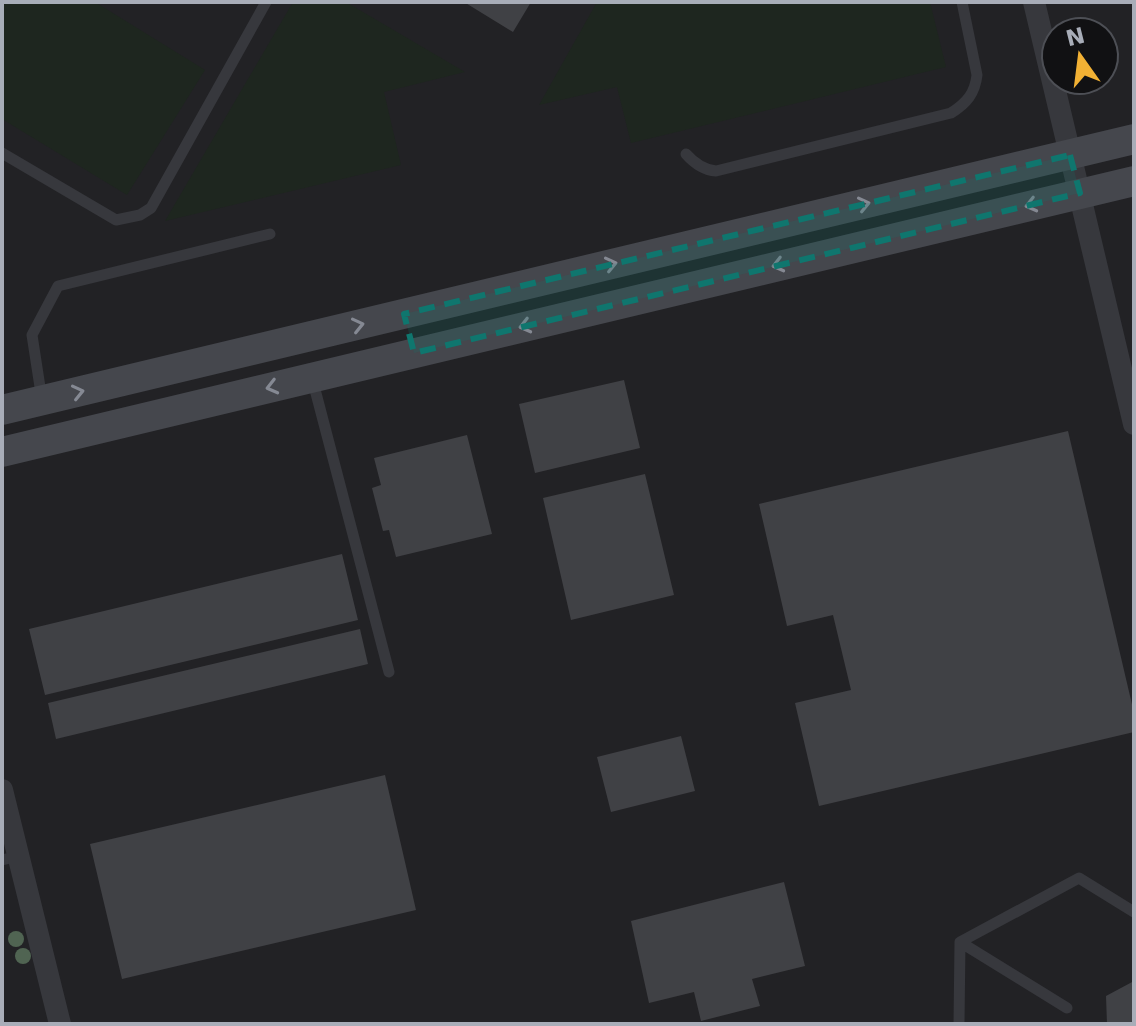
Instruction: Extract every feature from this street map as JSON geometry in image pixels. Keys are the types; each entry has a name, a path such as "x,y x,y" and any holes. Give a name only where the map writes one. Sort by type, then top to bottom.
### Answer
{"main road":[{"path":"2,410 1134,139"},
{"path":"2,452 1134,181"},
{"path":"404,314 414,353"}],"street":[{"path":"1034,2 1134,424"},
{"path":"2,790 10,858 60,1024"}],"lane":[{"path":"2,153 116,220 140,215 151,208 266,2"},
{"path":"686,154 703,168 716,171 951,113 970,98 976,86 977,75 962,2"},
{"path":"42,400 32,335 58,286 270,234"},
{"path":"311,378 389,672"},
{"path":"960,942 1079,878 1134,912"},
{"path":"960,942 1067,1008"},
{"path":"959,1024 960,942"}],"highlighted area":[{"path":"1070,155 1080,193 414,353 404,314"}],"shaded area":[{"path":"2,2 1134,2 1134,1024 2,1024"},
{"path":"2,2 95,2 205,70 127,195 2,119"},
{"path":"293,2 346,2 465,72 384,92 401,165 165,221"},
{"path":"597,2 930,2 946,67 631,143 617,87 539,105"}],"building":[{"path":"464,2 531,2 513,32"},
{"path":"624,380 640,448 535,473 519,404"},
{"path":"1068,431 1134,713 1134,732 819,806 795,703 851,690 833,615 787,626 759,504"},
{"path":"467,435 492,534 396,557 389,530 383,531 372,488 381,485 374,458"},
{"path":"645,474 674,595 571,620 543,498"},
{"path":"342,554 358,620 45,695 29,629"},
{"path":"360,629 368,664 56,739 48,703"},
{"path":"681,736 695,791 611,812 597,757"},
{"path":"385,775 416,910 122,979 90,844"},
{"path":"784,882 805,966 752,979 760,1006 701,1021 694,992 649,1003 631,921"},
{"path":"1134,981 1134,1024 1107,1024 1106,996"}]}
